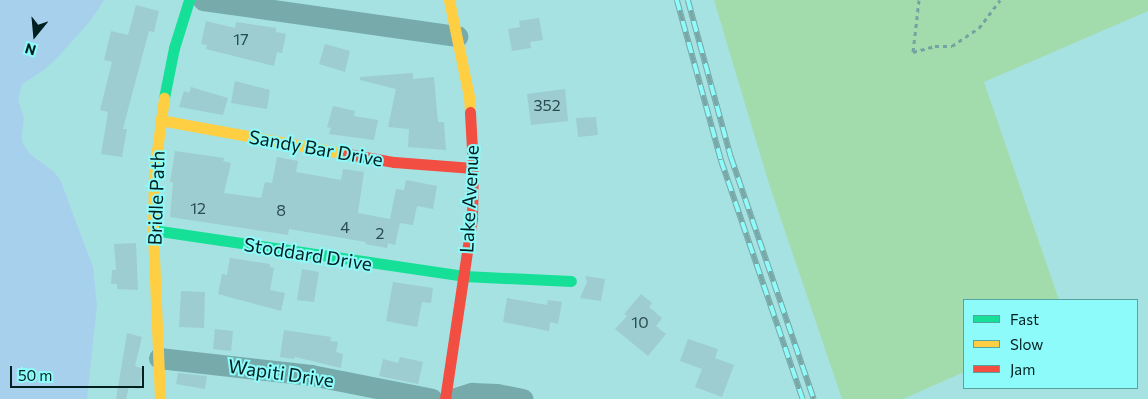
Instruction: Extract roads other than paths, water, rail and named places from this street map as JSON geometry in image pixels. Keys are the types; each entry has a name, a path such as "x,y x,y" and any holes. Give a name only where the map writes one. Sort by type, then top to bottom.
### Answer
{"street":[{"name":"Bridle Path","path":"160,399 153,230 154,173 160,120 174,48 188,0"},
{"path":"203,0 458,36"},
{"name":"Lake Avenue","path":"445,399 472,218 473,168 469,97 458,36 449,0"},
{"name":"Sandy Bar Drive","path":"160,120 394,162 473,168"},
{"name":"Stoddard Drive","path":"153,230 358,262 464,276 571,281"},
{"name":"Wapiti Drive","path":"159,358 311,376 432,399"},
{"path":"452,399 472,393 497,394 523,399"}],"water":[{"path":"0,0 104,0 91,20 58,57 44,70 22,84 18,100 24,118 23,144 31,155 53,171 60,179 93,267 97,305 87,399 0,399"}],"railway":[{"path":"677,0 721,160 803,399"},
{"path":"688,0 731,157 814,399"}]}
